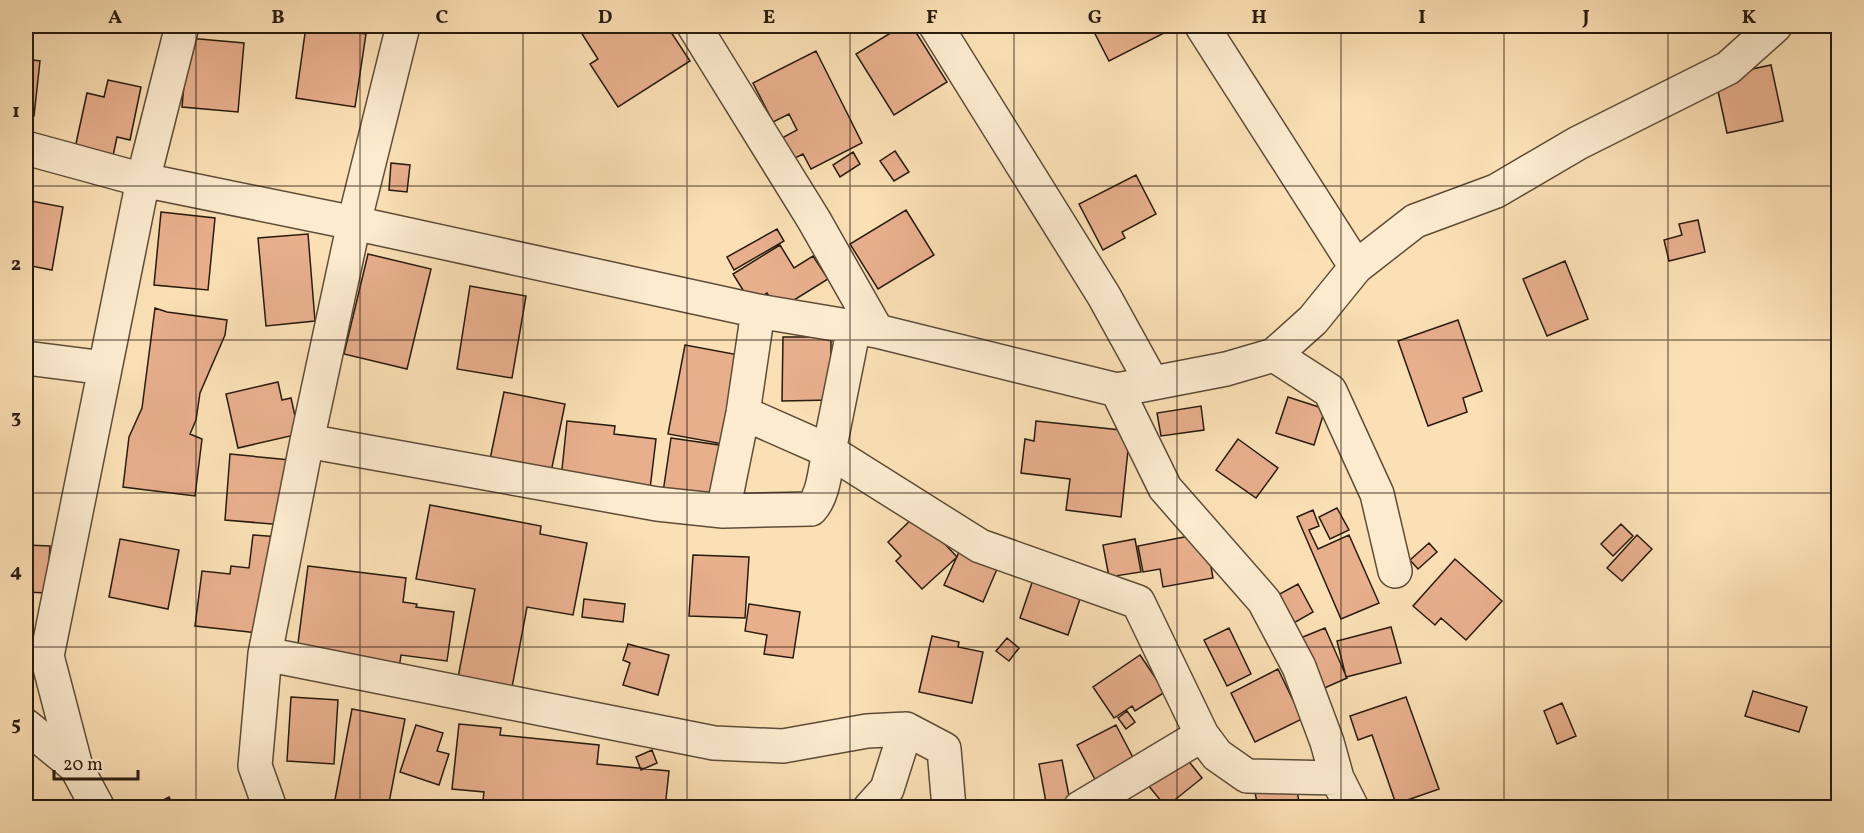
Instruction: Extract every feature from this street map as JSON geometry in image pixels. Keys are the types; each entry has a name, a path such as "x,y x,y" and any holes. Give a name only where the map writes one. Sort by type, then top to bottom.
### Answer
{"street":[{"path":"98,807 75,767 47,656 143,180 182,26"},
{"path":"270,807 255,766 265,654 307,441 354,223 404,26"},
{"path":"307,441 657,504 723,511 811,509 816,504 829,451 866,329 814,220 694,26"},
{"path":"936,26 1104,296 1152,383"},
{"path":"1202,26 1356,267"},
{"path":"26,148 143,180 354,223 758,311 866,329 1116,390 1227,369 1274,355 1313,320 1356,267 1415,221 1496,191 1578,144 1728,68 1774,26"},
{"path":"723,511 742,413 758,311"},
{"path":"1274,355 1330,391 1377,494 1395,571"},
{"path":"26,358 105,368"},
{"path":"1116,390 1165,488 1264,601 1299,667 1327,742 1337,778 1352,807"},
{"path":"742,413 829,451 980,546 1138,602 1202,735 1217,755 1247,776 1337,778"},
{"path":"265,654 714,743 783,746 867,730 906,729 944,749 949,807"},
{"path":"26,726 75,767"},
{"path":"870,807 887,789 906,729"},
{"path":"1080,807 1202,735"}],"building":[{"path":"306,26 366,34 355,107 296,98"},
{"path":"577,26 667,26 690,61 618,107 590,64 598,59"},
{"path":"902,26 912,26 947,82 894,115 856,54"},
{"path":"1091,26 1173,26 1174,28 1109,61"},
{"path":"188,38 244,43 238,112 182,107"},
{"path":"816,51 862,143 811,169 803,154 793,159 782,138 797,130 789,114 773,122 753,83"},
{"path":"26,59 40,61 34,116 26,115"},
{"path":"1771,65 1783,121 1727,133 1715,77"},
{"path":"108,80 141,87 130,140 117,137 113,156 75,148 87,93 104,97"},
{"path":"895,151 909,172 894,181 880,161"},
{"path":"853,152 860,164 840,177 833,165"},
{"path":"391,163 410,165 407,192 389,190"},
{"path":"1136,175 1156,214 1122,232 1125,238 1103,250 1079,204"},
{"path":"26,200 63,207 52,270 26,265"},
{"path":"906,210 934,255 878,289 850,244"},
{"path":"161,212 215,218 208,290 154,285"},
{"path":"1698,220 1705,252 1669,261 1664,240 1682,235 1679,224"},
{"path":"777,229 784,241 734,270 727,257"},
{"path":"308,234 315,321 266,326 258,238"},
{"path":"780,245 794,268 813,256 828,279 778,310 767,293 751,303 733,274"},
{"path":"368,254 431,269 407,369 344,354"},
{"path":"1565,261 1588,319 1547,336 1523,279"},
{"path":"470,286 526,296 512,378 457,369"},
{"path":"155,308 167,312 227,320 225,335 200,393 196,420 190,434 202,439 195,496 123,487 129,437 142,408"},
{"path":"1458,320 1482,391 1463,398 1467,412 1428,426 1398,341"},
{"path":"783,337 831,337 831,400 782,401"},
{"path":"685,345 739,355 723,444 668,434"},
{"path":"278,382 282,400 291,398 299,434 238,448 226,394"},
{"path":"504,392 565,404 550,477 489,464"},
{"path":"1288,397 1325,409 1314,445 1276,433"},
{"path":"1201,406 1204,430 1161,436 1157,413"},
{"path":"567,421 615,426 614,434 656,439 650,489 561,479"},
{"path":"1036,421 1130,431 1121,517 1066,510 1070,479 1021,473 1025,439 1034,441"},
{"path":"671,438 726,446 717,507 662,499"},
{"path":"1238,439 1278,468 1256,498 1216,470"},
{"path":"230,454 290,460 284,525 225,520"},
{"path":"430,505 541,526 540,534 587,543 573,615 527,607 510,698 456,688 475,589 416,579"},
{"path":"1337,508 1349,530 1330,539 1319,517"},
{"path":"1313,510 1319,526 1309,530 1318,549 1349,535 1379,603 1341,619 1297,517"},
{"path":"917,514 957,557 922,589 896,561 901,556 888,542"},
{"path":"1621,524 1633,536 1613,556 1601,544"},
{"path":"1205,533 1213,578 1163,587 1160,569 1143,572 1138,546"},
{"path":"253,535 279,537 268,634 195,626 202,571 230,574 231,566 249,568"},
{"path":"1637,535 1652,549 1622,581 1607,568"},
{"path":"120,539 179,550 168,609 109,597"},
{"path":"1135,539 1141,572 1109,577 1103,545"},
{"path":"1429,543 1437,552 1418,569 1410,560"},
{"path":"26,545 50,546 47,593 26,592"},
{"path":"959,552 997,569 983,602 944,585"},
{"path":"693,555 749,557 745,618 689,616"},
{"path":"1455,559 1502,601 1466,640 1441,618 1435,625 1413,606"},
{"path":"308,566 406,578 403,602 417,604 416,607 454,612 447,661 401,655 398,675 297,651"},
{"path":"1037,568 1085,584 1068,635 1020,618"},
{"path":"1298,584 1313,612 1292,624 1276,596"},
{"path":"584,599 625,604 623,622 582,617"},
{"path":"749,604 800,612 793,658 764,654 767,635 745,631"},
{"path":"1391,627 1401,663 1346,677 1337,641"},
{"path":"1229,628 1251,674 1227,686 1204,640"},
{"path":"1325,628 1347,678 1320,690 1298,639"},
{"path":"932,636 959,642 958,647 983,652 972,703 919,692"},
{"path":"1007,638 1019,648 1009,661 996,651"},
{"path":"628,644 669,655 658,695 623,685 630,663 623,660"},
{"path":"1140,655 1165,692 1135,711 1132,706 1114,718 1093,687"},
{"path":"1278,669 1302,719 1255,742 1231,693"},
{"path":"1753,691 1807,707 1799,732 1745,716"},
{"path":"291,697 338,700 334,764 287,761"},
{"path":"1406,697 1439,789 1396,804 1372,735 1358,740 1350,716"},
{"path":"1562,703 1576,736 1557,744 1544,711"},
{"path":"352,709 405,719 388,808 349,808 334,805"},
{"path":"1127,711 1135,722 1126,729 1118,718"},
{"path":"459,724 501,728 500,735 599,745 597,764 669,771 665,808 482,808 484,792 452,789"},
{"path":"416,725 443,733 437,751 449,754 439,785 400,772"},
{"path":"1116,725 1139,769 1100,789 1077,745"},
{"path":"1179,749 1202,778 1166,807 1143,779"},
{"path":"652,750 657,763 641,770 636,757"},
{"path":"1062,760 1071,806 1047,808 1039,764"},
{"path":"1295,779 1300,808 1258,808 1254,787"},
{"path":"169,797 175,808 148,808"}]}
